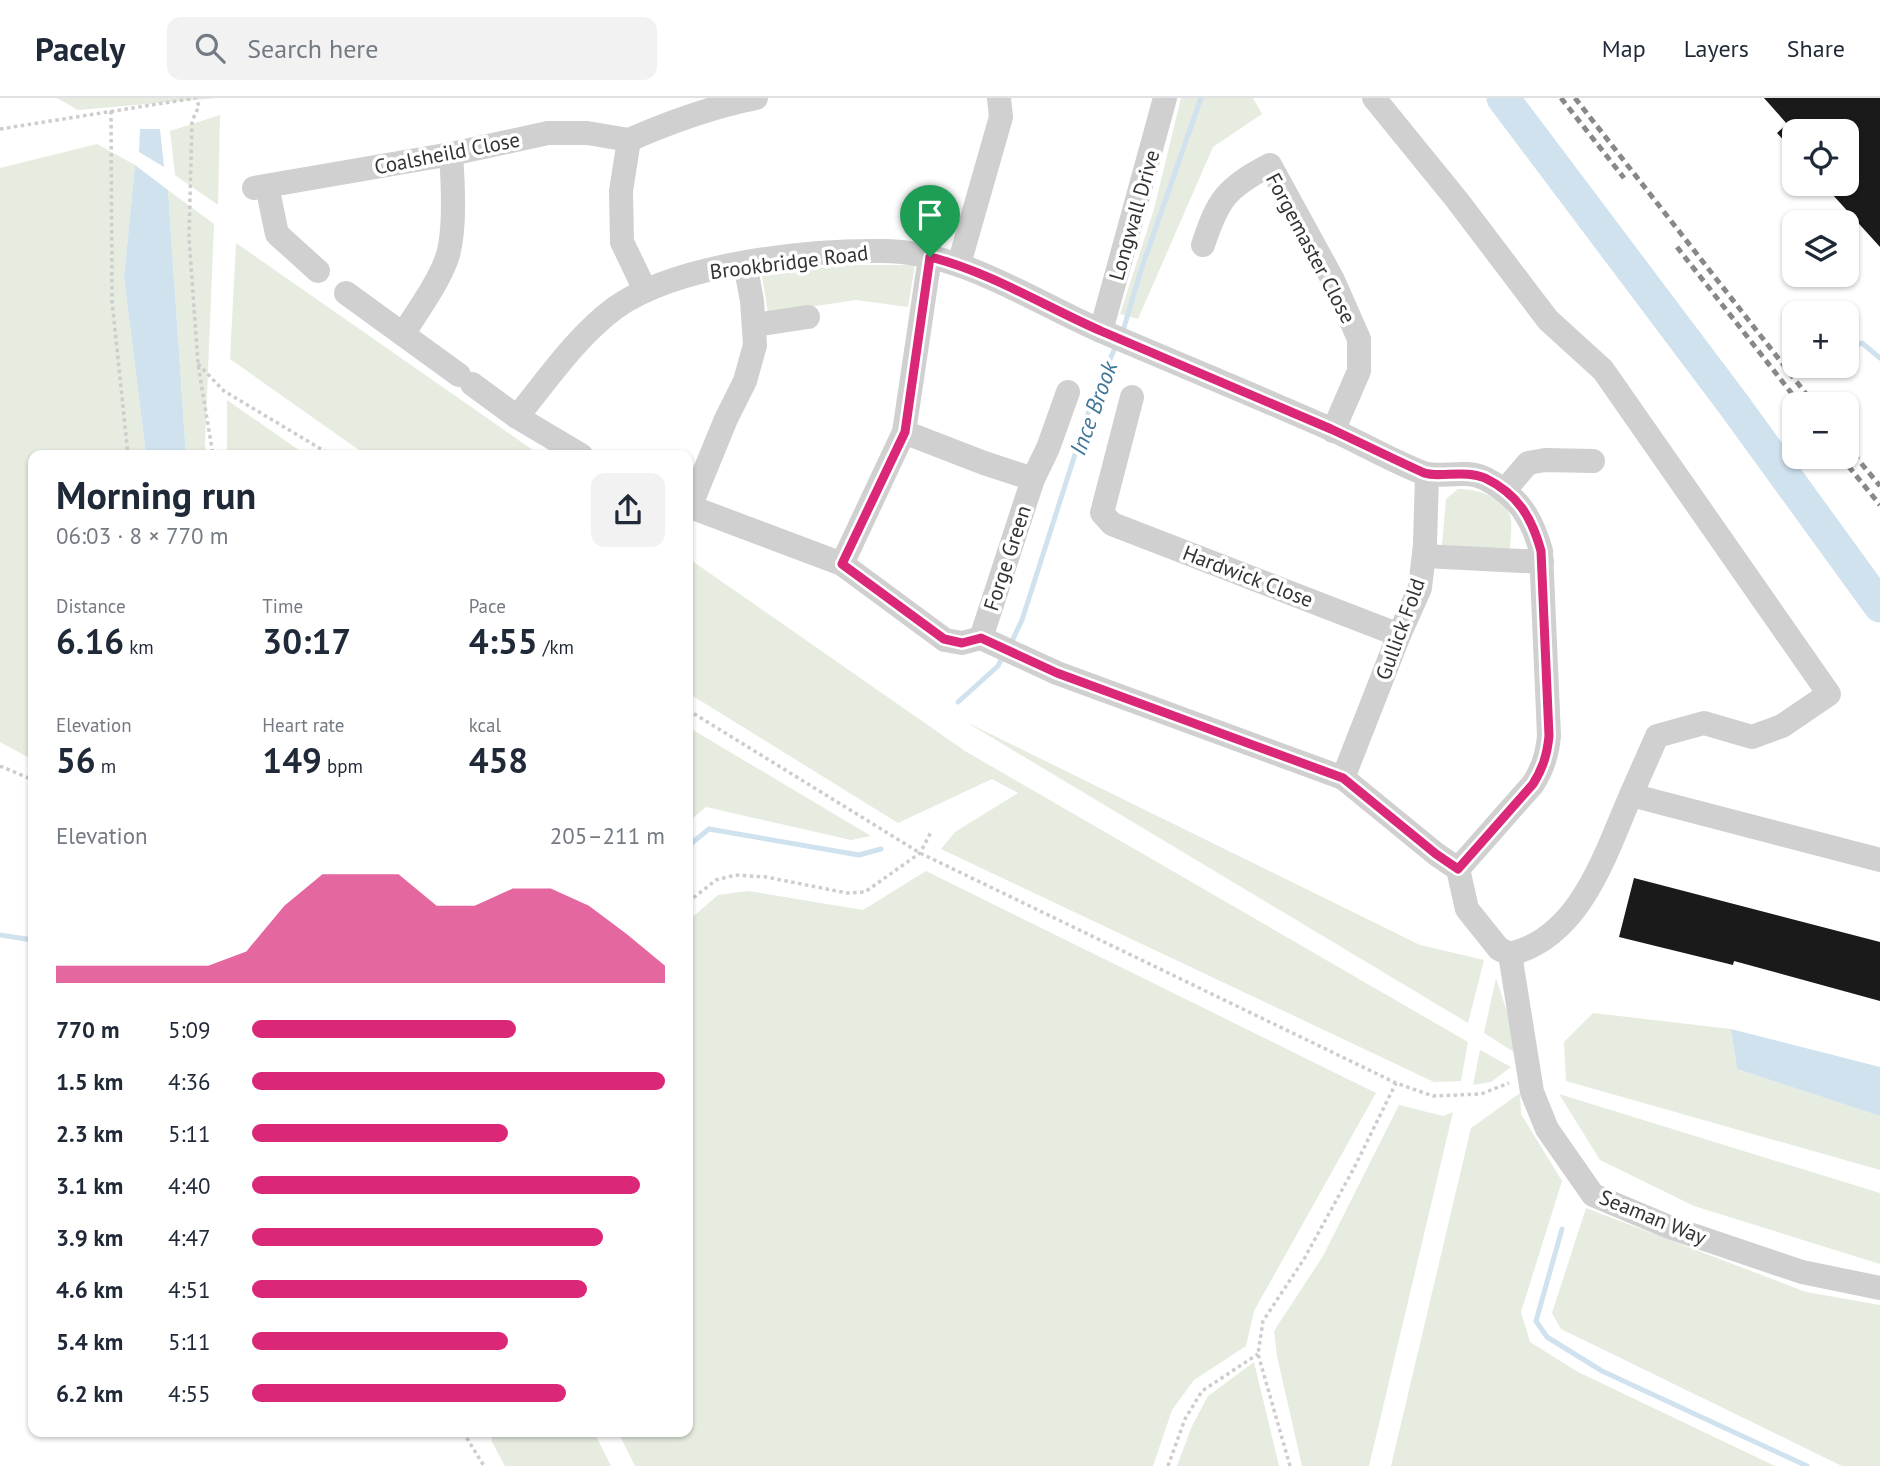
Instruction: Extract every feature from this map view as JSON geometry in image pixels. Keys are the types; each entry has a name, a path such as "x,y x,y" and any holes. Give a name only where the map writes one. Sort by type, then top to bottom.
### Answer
{"street":[{"path":"645,290 622,242 621,191 629,140 669,122 723,104 756,98"},
{"path":"959,264 1001,117 999,98"},
{"name":"Longwall Drive","path":"1105,333 1166,98"},
{"path":"984,639 1057,673 1343,778 1458,869 1467,909 1499,949 1510,954 1523,951 1555,930 1591,887 1657,736 1704,723 1752,737 1782,726 1829,694 1603,370 1548,320 1457,200 1374,98"},
{"name":"Coalsheild Close","path":"318,271 277,234 261,187 451,154 548,133 587,133 629,140"},
{"path":"403,334 432,289 448,255 454,201 451,154"},
{"name":"Forgemaster Close","path":"1203,245 1214,212 1228,192 1270,165 1333,280 1359,339 1359,371 1333,430"},
{"name":"Brookbridge Road","path":"517,417 587,333 615,309 645,290 689,275 745,263 841,252 886,251 959,264 1105,333 1333,430 1427,474 1456,472 1483,477 1522,507 1534,526 1541,551 1549,736 1542,769 1533,784 1458,869"},
{"path":"842,564 905,432 930,257"},
{"path":"693,497 745,381 755,345 752,301 745,263"},
{"path":"346,293 517,417 573,450"},
{"path":"754,325 808,317"},
{"name":"Forge Green","path":"693,508 842,564 944,639 962,643 984,639 1033,479 1068,392"},
{"name":"Hardwick Close","path":"1132,397 1101,513 1112,524 1399,635"},
{"name":"Forge Green","path":"905,432 1033,479"},
{"path":"1504,491 1528,463 1545,460 1593,461"},
{"name":"Gullick Fold","path":"1343,778 1420,588 1427,474"},
{"path":"1424,556 1542,562"},
{"path":"1631,795 1880,860"},
{"name":"Seaman Way","path":"1510,954 1532,1092 1547,1129 1593,1195 1670,1227 1802,1272 1880,1288"}],"path":[{"path":"0,129 196,98 199,106 192,121 189,237 198,364 212,450"},
{"path":"111,111 112,301 127,450"},
{"path":"198,364 224,391 323,450"},
{"path":"693,713 920,853 1396,1083 1433,1096 1481,1094 1530,1075"},
{"path":"0,766 28,778"},
{"path":"693,898 716,880 735,875 766,877 847,893 865,892 920,853 931,832"},
{"path":"1290,1466 1258,1354 1262,1321 1304,1259 1354,1168 1396,1083"},
{"path":"1168,1466 1185,1419 1202,1391 1258,1354"},
{"path":"466,1437 484,1466"}],"shaded area":[{"path":"57,98 217,98 78,110"},
{"path":"1181,98 1253,98 1262,114 1213,147 1138,319 1120,314 1154,209"},
{"path":"220,115 218,205 175,175 170,131"},
{"path":"97,144 135,165 124,277 145,450 28,450 28,757 0,742 0,168"},
{"path":"168,190 214,224 206,450 186,450"},
{"path":"236,243 533,450 359,450 230,359"},
{"path":"841,265 915,265 908,307 856,300 768,313 762,276"},
{"path":"227,400 299,450 227,450"},
{"path":"1458,489 1489,495 1502,503 1510,516 1510,550 1442,545 1446,499"},
{"path":"693,561 965,751 1468,1042 1461,1081 1434,1082 941,849 955,832 1018,793 992,779 898,823 693,696"},
{"path":"966,722 1420,945 1484,960 1468,1023"},
{"path":"693,730 871,836 851,840 706,807 693,818"},
{"path":"926,871 1376,1093 1254,1311 1246,1346 1194,1380 1172,1410 1153,1466 635,1466 620,1437 693,1437 693,917 718,895 749,891 863,910"},
{"path":"1496,978 1511,1024 1517,1054 1484,1033"},
{"path":"1593,1013 1731,1029 1737,1069 1880,1116 1880,1170 1566,1081 1564,1042"},
{"path":"1480,1050 1511,1067 1491,1082 1473,1085"},
{"path":"1520,1093 1521,1114 1562,1181 1521,1312 1530,1342 1578,1372 1775,1466 1391,1466 1471,1128"},
{"path":"1559,1094 1880,1193 1880,1264 1694,1206 1600,1160"},
{"path":"1399,1105 1443,1116 1453,1112 1369,1466 1302,1466 1277,1356 1274,1331 1323,1256"},
{"path":"1586,1208 1806,1292 1880,1305 1880,1466 1842,1466 1561,1329 1552,1313"},
{"path":"1254,1362 1279,1466 1177,1466 1192,1426 1208,1396"},
{"path":"492,1437 596,1437 611,1466 505,1466"}],"water":[{"path":"140,129 160,129 164,167 139,152"},
{"path":"135,165 168,190 186,450 145,450 124,277"},
{"path":"1731,1029 1880,1067 1880,1116 1737,1069"}],"building":[{"path":"1764,98 1880,98 1880,247 1859,224 1859,210 1847,210 1834,196 1859,196 1859,119 1783,119"},
{"path":"1634,878 1880,942 1880,1001 1734,961 1733,965 1619,937"}],"waterway":[{"name":"Ince Brook","path":"1122,334 1141,270 1201,98"},
{"path":"1503,98 1734,405 1880,606"},
{"name":"Ince Brook","path":"1859,344 1862,343 1880,358"},
{"name":"Ince Brook","path":"1011,643 1022,620 1095,392 1116,346"},
{"name":"Ince Brook","path":"958,702 998,666 1004,654"},
{"name":"Ince Brook","path":"693,842 709,829 859,855 881,849"},
{"name":"Ince Brook","path":"0,935 28,939"},
{"path":"1562,1229 1536,1321 1547,1337 1602,1371 1807,1466"}],"railway":[{"path":"1561,98 1624,178"},
{"path":"1575,98 1805,392"},
{"path":"1677,247 1791,392"},
{"path":"1859,461 1880,486"},
{"path":"1851,469 1880,505"}],"route":[{"path":"930,257 959,264 1101,331 1333,430 1427,474 1456,472 1483,477 1522,507 1534,526 1541,551 1549,736 1547,753 1533,784 1458,869 1343,778 1057,673 981,638 962,643 944,639 842,564 905,432 930,257"}]}
